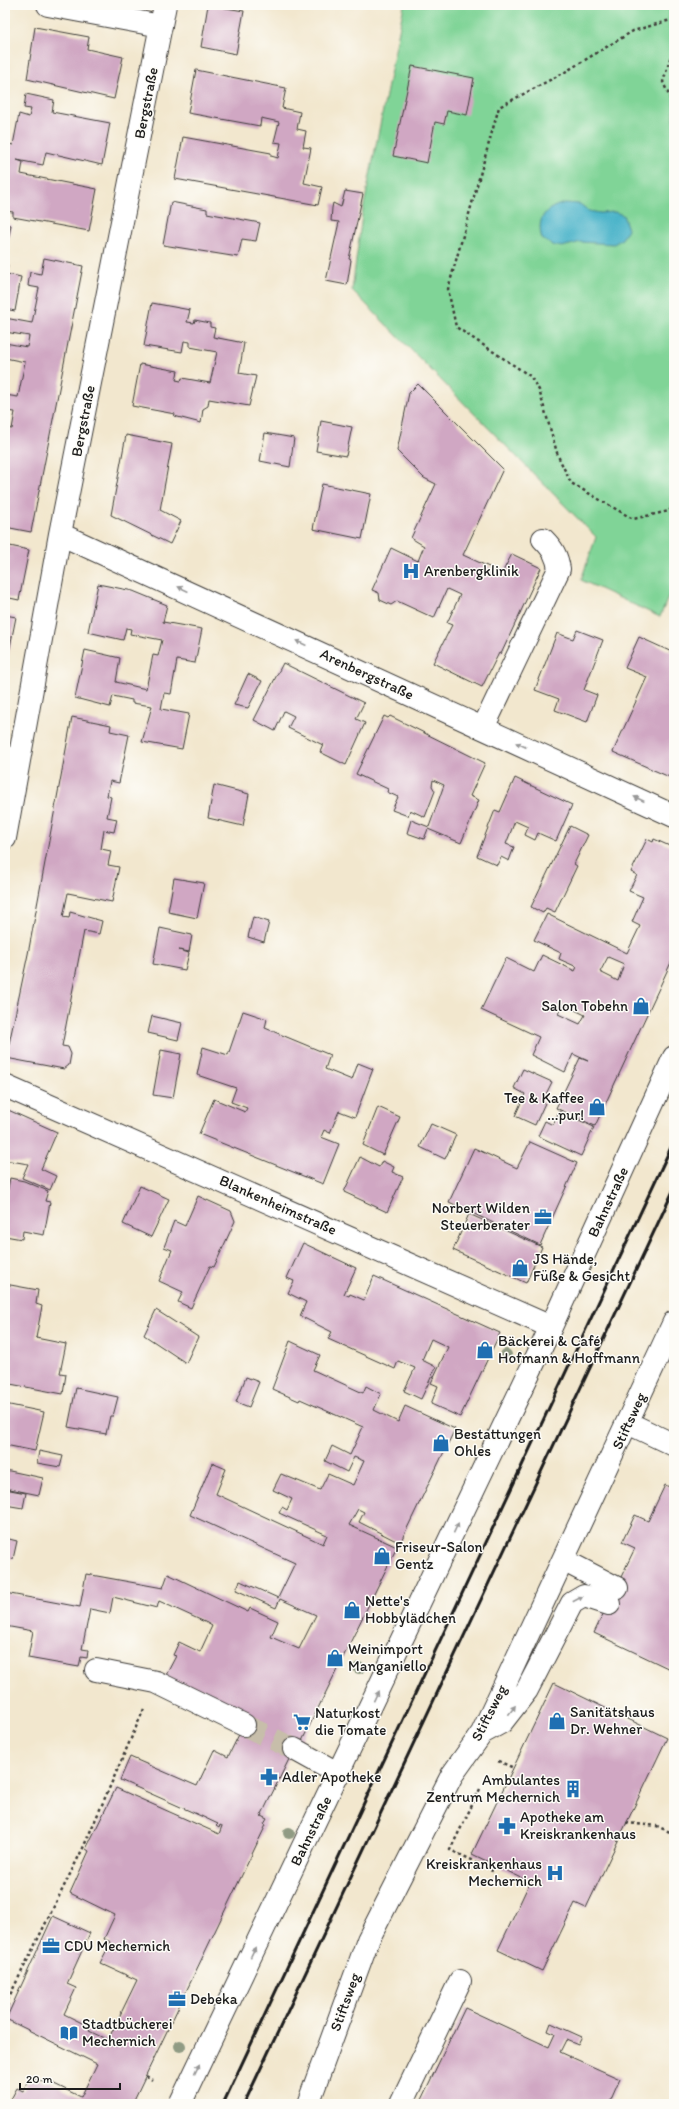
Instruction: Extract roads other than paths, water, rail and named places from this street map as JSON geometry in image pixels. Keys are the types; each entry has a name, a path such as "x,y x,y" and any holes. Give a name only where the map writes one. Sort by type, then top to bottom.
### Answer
{"street":[{"path":"48,5 161,26"},
{"name":"Bergstraße","path":"5,838 60,534 165,5"},
{"name":"Arenbergstraße","path":"60,534 674,816"},
{"path":"483,728 559,569 557,557 551,547 543,539"},
{"name":"Bahnstraße","path":"180,2104 339,1774 551,1327 674,1057"},
{"name":"Blankenheimstraße","path":"5,1086 551,1327"},
{"name":"Stiftsweg","path":"308,2104 368,1940 452,1775 482,1733 674,1322"},
{"path":"628,1423 674,1445"},
{"path":"482,1733 502,1722 527,1690 572,1603 584,1596 613,1596 563,1560"},
{"path":"96,1670 156,1682 244,1725"},
{"path":"294,1749 339,1774"},
{"path":"401,2104 460,1981"}],"water":[{"path":"565,203 580,204 589,211 600,213 615,212 623,215 628,229 622,239 614,244 581,242 562,247 552,245 542,239 540,232 541,220 547,211"}],"tunnel":[{"path":"244,1725 294,1749"}],"railway":[{"path":"223,2104 674,1141"},
{"path":"244,2104 674,1189"}],"place":[{"name":"Arenbergklinik","path":"411,571"},
{"name":"Salon Tobehn","path":"641,1006"},
{"name":"Tee & Kaffee ...pur!","path":"597,1107"},
{"name":"Norbert Wilden Steuerberater","path":"543,1217"},
{"name":"JS Hände, Füße & Gesicht","path":"520,1268"},
{"name":"Bäckerei & Café Hofmann & Hoffmann","path":"485,1350"},
{"name":"Bestattungen Ohles","path":"441,1443"},
{"name":"Friseur-Salon Gentz","path":"382,1556"},
{"name":"Nette's Hobbylädchen","path":"352,1610"},
{"name":"Weinimport Manganiello","path":"335,1658"},
{"name":"Sanitätshaus Dr. Wehner","path":"557,1721"},
{"name":"Naturkost die Tomate","path":"302,1722"},
{"name":"Adler Apotheke","path":"269,1777"},
{"name":"Ambulantes Zentrum Mechernich","path":"573,1789"},
{"name":"Apotheke am Kreiskrankenhaus","path":"507,1826"},
{"name":"Kreiskrankenhaus Mechernich","path":"555,1873"},
{"name":"CDU Mechernich","path":"51,1946"},
{"name":"Debeka","path":"177,1999"},
{"name":"Stadtbücherei Mechernich","path":"69,2033"}]}
